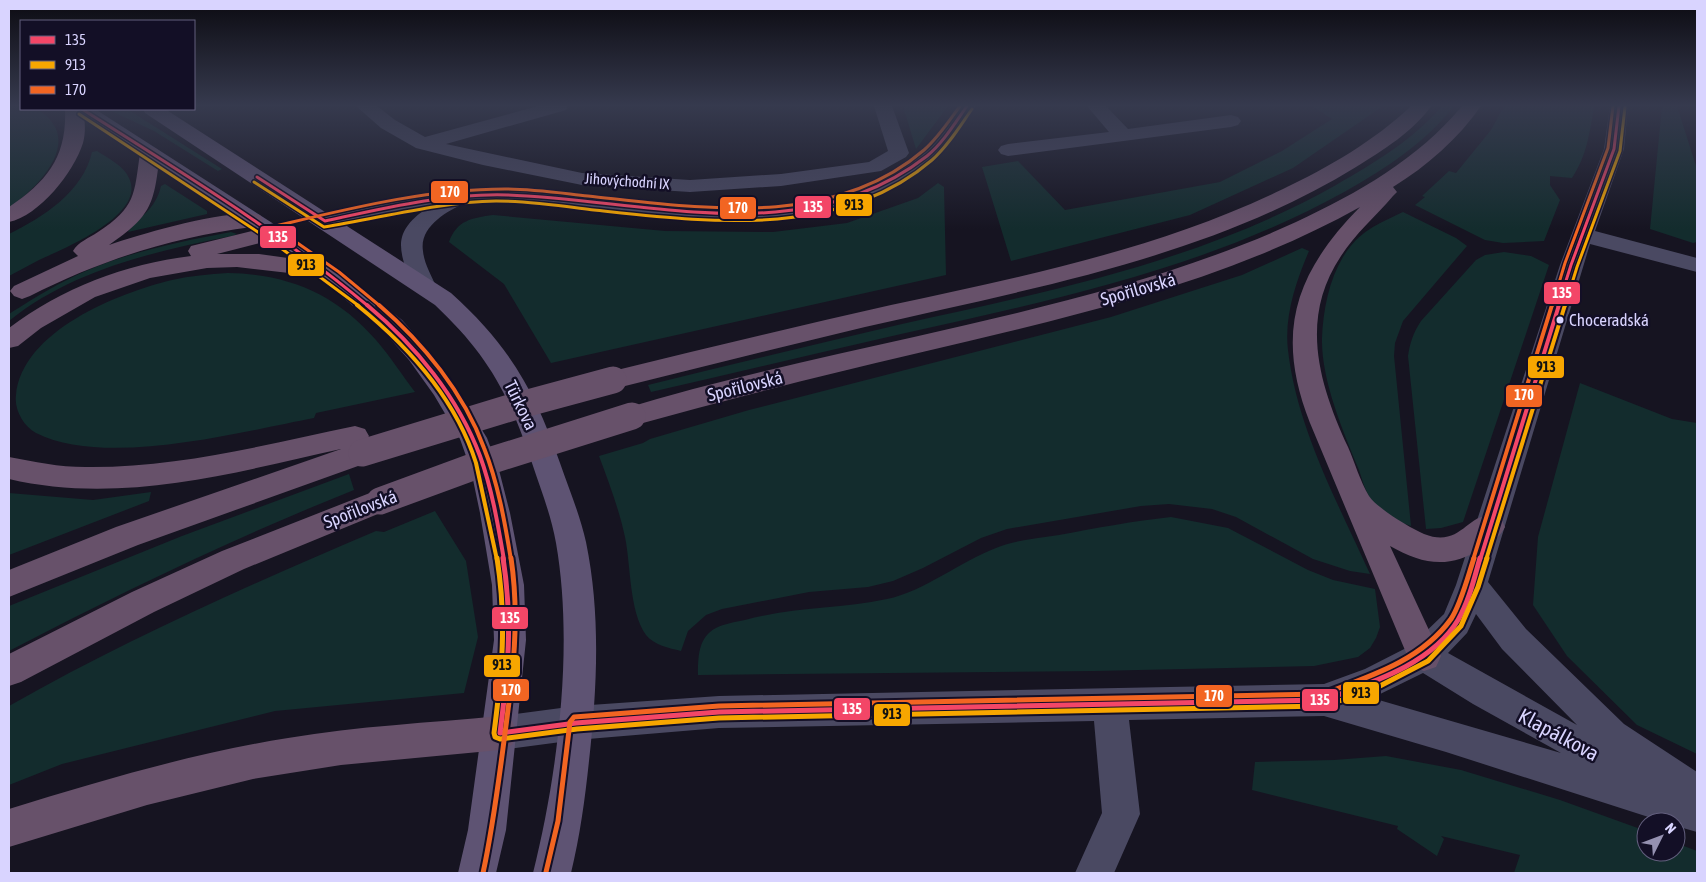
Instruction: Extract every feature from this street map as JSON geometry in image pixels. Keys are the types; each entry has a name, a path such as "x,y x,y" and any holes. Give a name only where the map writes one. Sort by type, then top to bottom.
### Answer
{"highway":[{"path":"9,216 31,201 55,178 70,147"},
{"name":"Spořilovská","path":"9,584 359,445 513,408 613,380 730,351 1068,273 1153,249 1207,231 1256,211 1338,169 1371,147"},
{"name":"Spořilovská","path":"9,671 143,602 224,565 380,501 486,462 632,416 775,378 1085,304 1174,278 1240,255 1292,233 1361,198 1408,168 1433,147"},
{"path":"15,295 110,234 134,213 145,193 150,153"},
{"path":"1408,168 1348,233 1328,259 1317,281 1308,309 1305,336 1307,372 1319,411 1424,656"},
{"path":"15,295 71,266 119,248 185,231 252,220"},
{"path":"9,340 38,319 61,306 145,269 192,252 272,233"},
{"path":"109,284 170,267 222,261 258,262 324,270"},
{"path":"9,468 28,473 87,480 130,478 359,445"},
{"path":"1356,501 1392,533 1421,546 1436,549 1447,550 1456,548 1490,527"},
{"path":"9,828 118,795 195,775 287,755 352,746 500,733"}],"main road":[{"path":"141,147 272,233 324,270 394,326 443,388 473,438 485,470 508,585 509,659 487,830 477,873"},
{"name":"Türkova","path":"211,147 443,299 473,327 506,373 530,417 571,542 579,601 582,650 576,723 564,822 552,873"},
{"path":"252,220 325,221"},
{"path":"272,233 325,221"}],"street":[{"name":"Jihovýchodní IX","path":"436,147 483,159 582,179 690,186 781,180 874,167 899,153 897,147"},
{"path":"325,221 390,207 463,197 528,196 685,214 736,216 810,209 839,202 870,191 911,168 935,147"},
{"path":"1008,150 1031,147"},
{"path":"1324,700 1375,681 1424,656 1456,623 1472,585 1571,266 1614,147"},
{"path":"424,286 411,250 412,239 429,216 463,197"},
{"path":"1583,235 1697,265"},
{"path":"1472,585 1514,639 1612,736 1697,793"},
{"name":"Klapálkova","path":"1424,656 1477,690 1586,749 1697,804"},
{"path":"500,733 576,723 719,712 1324,700 1446,735 1697,814"},
{"path":"1094,873 1121,814 1110,705"}],"green space":[{"path":"9,147 57,147 48,170 29,192 9,208"},
{"path":"180,147 187,147 222,169 218,171"},
{"path":"1288,147 1323,147 1293,168 1190,215 1011,261 982,167 1018,161 1065,210 1220,182"},
{"path":"1396,147 1413,147 1361,183 1293,218 1240,241 1129,279 1015,308 651,392 648,385 1069,286 1125,271 1233,234 1285,211 1336,185"},
{"path":"1477,147 1585,147 1581,161 1572,178 1550,176 1550,185 1560,200 1544,241 1503,243 1485,240 1415,205 1449,171 1456,173"},
{"path":"1658,147 1690,147 1697,169 1697,242 1693,243 1650,229"},
{"path":"97,151 111,159 127,174 131,192 126,205 100,229 9,276 9,234 35,220 60,202 80,179 92,152"},
{"path":"938,183 944,187 946,275 551,363 504,284 449,242 456,229 466,221 493,215 665,231 773,232 847,223 918,198"},
{"path":"165,184 207,211 207,214 128,232 151,207 161,186"},
{"path":"1403,212 1456,238 1467,246 1403,321 1395,343 1394,356 1411,526 1383,512 1367,492 1329,388 1325,371 1322,338 1328,296 1334,276 1343,257 1362,235 1376,225"},
{"path":"231,232 237,234 144,256 87,276 60,288 34,303 9,321 9,314 48,290 103,264 158,247"},
{"path":"1302,248 1309,251 1292,299 1287,338 1293,379 1309,437 1320,465 1370,574 1350,571 1313,559 1236,517 1212,509 1169,504 1141,506 1007,529 981,538 893,581 868,587 809,592 722,609 706,615 688,631 681,651 657,644 646,635 640,625 633,601 623,527 599,456 749,410 1111,317 1242,275"},
{"path":"1504,252 1531,256 1549,265 1463,522 1441,528 1426,529 1408,356 1411,342 1421,321 1476,260 1485,255"},
{"path":"228,273 271,277 310,290 327,299 361,324 376,340 415,392 316,413 314,418 249,431 173,444 135,447 99,447 65,443 36,433 23,422 16,406 16,395 22,372 35,352 54,334 76,318 100,305 150,286 200,275"},
{"path":"1580,383 1672,419 1697,423 1697,754 1637,725 1567,656 1533,605 1538,537"},
{"path":"349,474 354,490 180,566 9,651 9,606 182,536"},
{"path":"151,492 149,501 9,555 9,493 93,500"},
{"path":"435,511 466,561 478,637 464,693 275,711 62,764 9,785 9,706 144,635 236,592 376,531 384,532"},
{"path":"1171,517 1228,528 1308,570 1333,580 1375,589 1380,627 1370,648 1358,657 1314,666 1095,671 698,675 702,642 710,632 722,625 780,613 887,599 914,590 969,560 1011,543"},
{"path":"1386,756 1461,770 1560,800 1636,827 1636,862 1686,862 1686,847 1697,851 1697,873 1514,873 1520,855 1441,836 1444,839 1437,856 1397,829 1398,826 1252,790 1255,762 1334,760"}],"transit line":[{"name":"913","path":"130,147 270,240 338,289 371,316 401,345 428,376 452,410 471,448 481,479 500,575 504,640 494,733 495,737 500,739 577,729 719,718 1325,706 1378,687 1428,661 1461,626 1478,587 1577,267 1620,147"},
{"name":"135","path":"141,147 275,235 344,285 406,341 434,373 457,408 476,446 484,469 506,574 510,651 500,733 576,723 719,712 1324,700 1396,671 1428,651 1442,639 1455,624 1465,605 1571,265 1614,147"},
{"name":"170","path":"271,227 383,202 468,190 530,190 716,208 761,208 806,204 848,194 888,176 927,147"},
{"name":"135","path":"257,177 325,221 416,202 485,195 560,199 670,211 725,214 779,213 831,204 881,186 927,156 937,147"},
{"name":"913","path":"254,182 324,227 453,204 496,201 538,203 670,218 763,220 809,216 853,205 894,187 932,160 944,147"},
{"name":"170","path":"546,872 558,821 570,722 574,717 719,706 1323,694 1372,675 1420,651 1451,619 1466,583 1565,263 1608,147"},
{"name":"170","path":"276,228 354,284 411,335 435,363 466,409 487,454 501,508 510,555 516,603 516,634 501,770 483,873"}],"place":[{"name":"Choceradská","path":"1560,320"}]}
